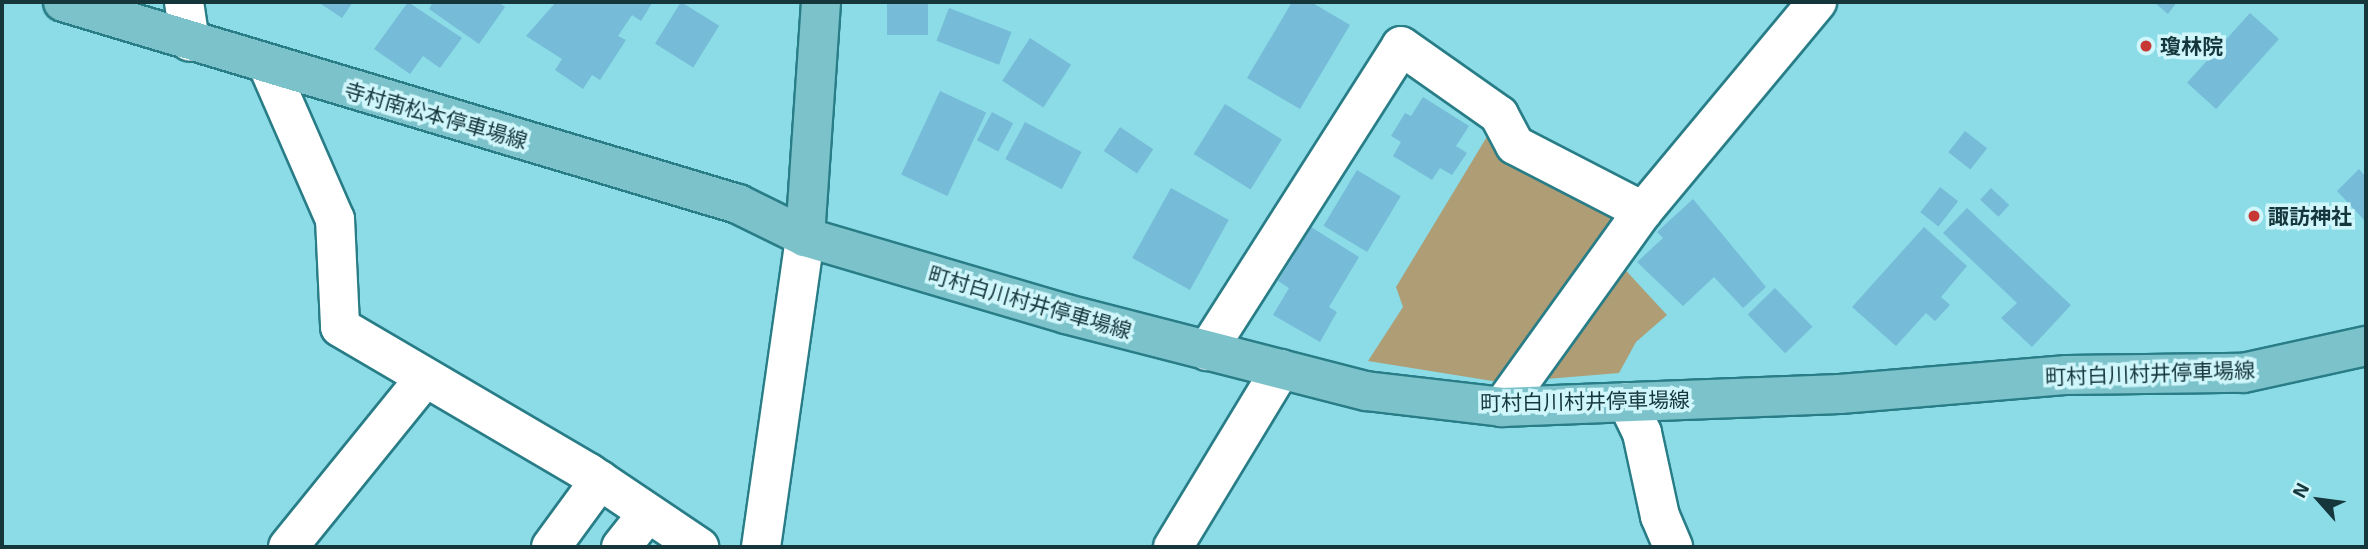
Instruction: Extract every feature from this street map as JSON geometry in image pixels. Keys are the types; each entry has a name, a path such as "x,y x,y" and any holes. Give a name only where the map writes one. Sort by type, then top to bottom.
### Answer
{"main road":[{"name":"寺村南松本停車場線","path":"63,2 268,66 738,204 805,237"},
{"path":"805,237 821,2"},
{"name":"町村白川村井停車場線","path":"805,237 1207,351 1366,391 1502,407 1840,394 2067,375 2244,373 2366,346"}],"street":[{"path":"184,2 190,42"},
{"path":"1502,407 1643,211 1817,2"},
{"path":"1207,351 1401,46 1499,115 1515,145 1643,211"},
{"path":"268,66 335,219 340,327 600,480 699,547"},
{"path":"761,547 805,237"},
{"path":"1173,547 1281,369"},
{"path":"288,547 425,377"},
{"path":"1628,402 1642,433 1660,516 1673,547"},
{"path":"551,547 600,480"},
{"path":"621,547 648,513"}],"shaded area":[{"path":"1491,130 1618,212 1622,223 1505,383 1368,361 1403,307 1396,287"},
{"path":"1618,262 1667,315 1636,342 1619,373 1534,380"}],"building":[{"path":"318,2 353,2 342,18"},
{"path":"408,2 462,38 440,68 423,56 410,74 374,49"},
{"path":"433,2 498,2 505,7 479,44 429,9"},
{"path":"556,2 652,3 641,21 632,15 618,36 626,40 600,80 592,75 583,89 555,70 562,59 526,36"},
{"path":"681,2 719,26 693,67 655,44"},
{"path":"887,2 928,2 928,35 887,35"},
{"path":"1292,2 1311,2 1350,25 1300,109 1247,78"},
{"path":"2154,2 2177,2 2168,14"},
{"path":"949,8 1012,32 999,65 936,41"},
{"path":"2250,13 2279,39 2216,109 2187,83"},
{"path":"1030,38 1071,65 1043,107 1002,81"},
{"path":"940,91 986,113 947,196 901,174"},
{"path":"1423,97 1469,126 1456,146 1467,153 1452,175 1440,168 1432,180 1393,156 1401,142 1391,136 1405,113 1411,116"},
{"path":"1225,104 1282,140 1251,190 1194,154"},
{"path":"992,112 1013,123 998,152 977,140"},
{"path":"1025,122 1082,152 1062,189 1005,159"},
{"path":"1120,127 1153,149 1137,173 1104,151"},
{"path":"1965,131 1987,148 1970,170 1948,152"},
{"path":"2359,169 2366,177 2366,222 2337,191"},
{"path":"1357,170 1401,196 1367,252 1324,226"},
{"path":"1940,187 1958,201 1938,226 1920,212"},
{"path":"1171,188 1229,220 1190,290 1132,258"},
{"path":"1991,188 2009,205 1998,217 1980,200"},
{"path":"1693,199 1766,287 1743,308 1714,277 1683,306 1637,262 1663,238 1657,232"},
{"path":"1967,208 2071,305 2032,347 2001,318 2017,303 1943,233"},
{"path":"1311,227 1359,257 1329,307 1337,312 1320,342 1273,315 1289,288 1278,281"},
{"path":"1924,227 1967,266 1941,297 1950,305 1935,321 1926,313 1896,346 1852,307"},
{"path":"1775,288 1813,327 1785,353 1748,314"}],"place":[{"name":"瓊林院","path":"2146,46"},
{"name":"諏訪神社","path":"2254,216"}]}
